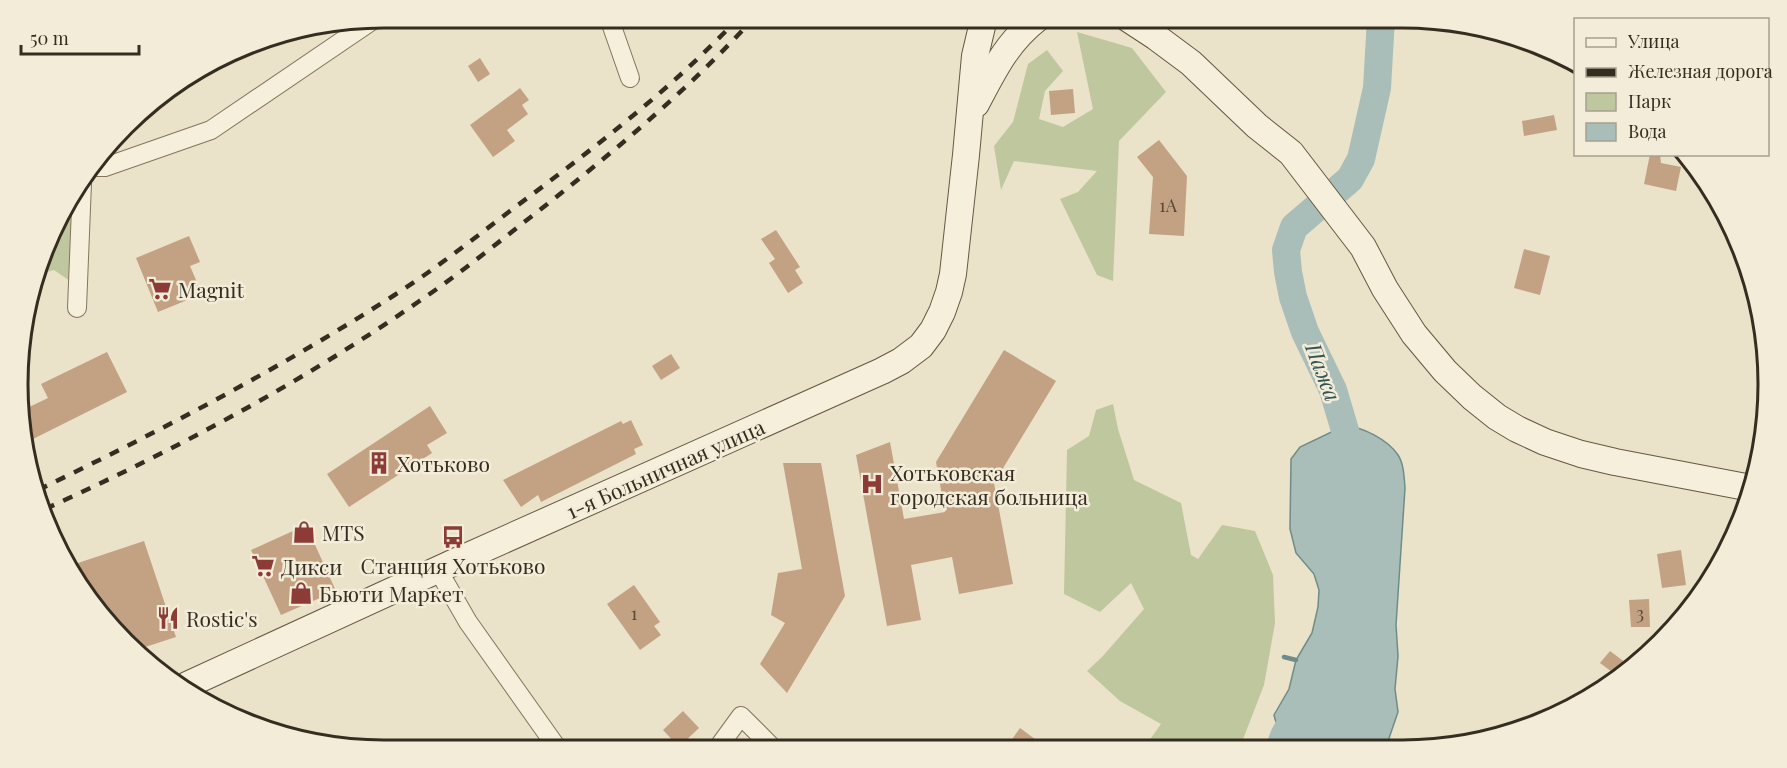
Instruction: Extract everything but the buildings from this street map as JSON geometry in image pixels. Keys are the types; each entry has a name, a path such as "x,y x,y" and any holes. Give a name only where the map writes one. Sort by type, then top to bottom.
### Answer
{"main road":[{"name":"1-я Больничная улица","path":"191,683 882,371 901,361 921,346 933,330 942,312 951,283 971,115 975,56 981,29"},
{"path":"971,115 1000,58 1025,29"},
{"path":"1144,29 1191,63 1257,126 1384,289 1414,334 1445,371 1497,417 1545,442 1592,457 1743,486"},
{"path":"1168,29 1191,63"}],"street":[{"path":"103,167 212,130 360,29"},
{"path":"613,29 630,78"},
{"path":"77,308 81,197"},
{"path":"438,570 468,622 551,740"},
{"path":"724,740 741,716 765,740"}],"green space":[{"path":"1077,32 1132,48 1166,92 1119,141 1113,281 1097,275 1060,199 1078,192 1097,171 1014,161 1001,190 994,146 1013,122 1028,64 1047,50 1063,71 1045,91 1039,119 1063,127 1093,109"},
{"path":"73,211 70,281 54,270 46,272"},
{"path":"1113,404 1118,429 1134,480 1181,503 1191,555 1198,559 1222,525 1255,531 1273,575 1275,623 1264,685 1243,740 1150,740 1161,724 1120,701 1087,671 1144,609 1131,583 1100,612 1064,594 1067,450 1089,436 1096,410"}],"water":[{"path":"1344,426 1359,428 1381,439 1394,449 1403,466 1405,488 1396,625 1398,656 1395,689 1398,712 1388,740 1288,740 1277,725 1274,715 1289,689 1296,660 1312,633 1318,607 1319,590 1314,574 1296,553 1290,529 1291,459 1300,447"}],"waterway":[{"name":"Пажа","path":"1352,465 1352,454 1333,390 1305,332 1293,297 1286,250 1294,227 1350,179 1361,159 1377,88 1380,29"},
{"path":"1284,657 1296,660"},
{"name":"Пажа","path":"1283,740 1303,701"}],"railway":[{"path":"44,487 174,422 263,374 408,286 571,165 651,101 728,29"},
{"path":"50,506 142,463 283,388 374,332 434,291 597,164 678,94 743,29"}],"place":[{"name":"Magnit","path":"160,289"},
{"name":"Хотьково","path":"379,463"},
{"name":"Хотьковская городская больница","path":"872,484"},
{"name":"MTS","path":"304,532"},
{"name":"Станция Хотьково","path":"453,537"},
{"name":"Дикси","path":"263,566"},
{"name":"Бьюти Маркет","path":"301,593"},
{"name":"Rostic's","path":"168,618"}]}
